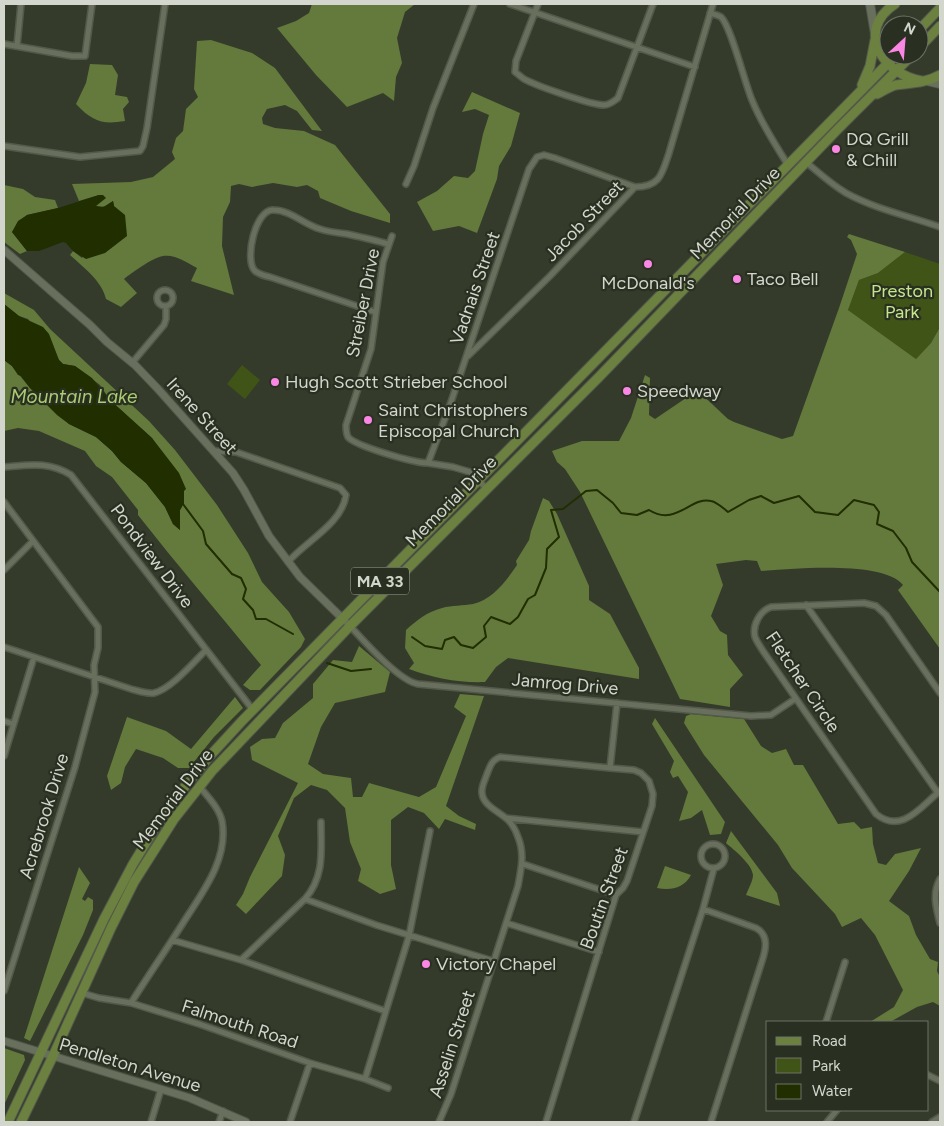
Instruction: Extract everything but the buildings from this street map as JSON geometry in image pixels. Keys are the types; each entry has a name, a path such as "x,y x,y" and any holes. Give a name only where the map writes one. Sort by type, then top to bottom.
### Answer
{"main road":[{"path":"870,4 879,50"},
{"path":"855,96 869,70 875,37 882,17 895,4"},
{"path":"929,18 937,8"},
{"path":"929,38 940,26"},
{"name":"Memorial Drive","path":"8,1122 112,901 144,846 194,776 253,710 886,65"},
{"path":"890,65 906,77 940,84"},
{"name":"Memorial Drive","path":"20,1122 53,1056 115,919 138,875 174,819 199,786 237,742 350,626 600,375 902,65"},
{"path":"868,99 895,86 908,85 940,75"},
{"path":"692,262 702,270"}],"street":[{"path":"17,46 21,4"},
{"path":"4,44 72,56 85,56 92,4"},
{"path":"4,146 80,157 140,151 147,128 165,4"},
{"path":"406,184 414,166 433,108 474,4"},
{"path":"510,4 638,46 695,67"},
{"path":"538,4 516,60 515,72 521,78 528,81 567,95 604,105 612,103 618,98 652,4"},
{"name":"Jacob Street","path":"466,357 550,276 635,187 650,186 657,180 663,171 712,4"},
{"path":"710,13 720,16 725,23 734,43 752,101 771,138 788,164"},
{"name":"Vadnais Street","path":"428,463 529,169 537,157 544,155 555,158 635,187"},
{"path":"806,162 831,183 854,197 940,227"},
{"path":"375,312 254,271 250,254 256,228 263,214 268,210 276,210 317,229 388,244"},
{"name":"Streiber Drive","path":"392,236 383,262 371,349 346,425 346,433 349,438 359,444 417,463 428,463"},
{"name":"Irene Street","path":"4,250 132,363 163,394 233,473 269,536 300,577 350,626"},
{"path":"132,363 164,325 166,306"},
{"path":"213,451 236,452 340,488 346,495 345,505 328,526 297,551 288,562"},
{"path":"428,463 470,472 486,488"},
{"name":"Pondview Drive","path":"4,467 50,465 60,468 70,475 253,710"},
{"name":"Acrebrook Drive","path":"4,502 98,627 98,648 94,665 96,677 95,692 75,768 4,990"},
{"path":"4,570 33,541"},
{"name":"Fletcher Circle","path":"939,792 917,812 904,820 893,822 883,819 873,809 759,645 755,629 759,616 768,608 806,605 864,603 879,607 940,693"},
{"path":"806,605 939,792"},
{"name":"Jamrog Drive","path":"350,626 397,673 414,684 758,716 774,713 795,699"},
{"path":"4,647 144,692 153,693 163,690 173,682 206,650"},
{"path":"4,756 34,657"},
{"path":"610,768 617,703"},
{"path":"4,720 13,724"},
{"name":"Asselin Street","path":"439,1122 451,1094 518,886 523,864 522,849 511,824 488,804 482,793 483,784 491,764 498,758 610,768"},
{"name":"Boutin Street","path":"546,1122 616,895 627,881 653,802 649,782 643,774 638,771 610,768"},
{"path":"131,1003 209,883 221,848 221,819 215,806 199,786"},
{"path":"505,818 643,832"},
{"path":"241,960 305,899 314,888 318,877 321,822"},
{"path":"365,1079 409,936 430,831"},
{"path":"634,1122 703,909 714,868 722,864 725,854 720,846 712,844 704,849 701,857 706,865 714,868"},
{"path":"523,864 616,895"},
{"path":"940,879 935,896 940,923"},
{"path":"305,899 409,936 493,961"},
{"path":"703,909 759,929 764,936 766,945 711,1122"},
{"path":"506,923 599,952"},
{"path":"172,940 241,960 385,1011"},
{"path":"826,1021 845,962"},
{"name":"Falmouth Road","path":"82,993 131,1003 239,1036 388,1088"},
{"name":"Pendleton Avenue","path":"4,1041 161,1088 223,1111 246,1122"},
{"path":"290,1122 310,1062"},
{"path":"929,1076 940,1082"},
{"path":"151,1122 161,1088"},
{"path":"219,1122 223,1111"},
{"path":"827,1122 836,1111"},
{"path":"932,1122 940,1117"}],"green space":[{"name":"Preston Park","path":"905,252 940,264 940,327 931,343 916,359 848,310 859,280 878,273"},
{"path":"242,365 260,380 245,399 227,384"}],"shaded area":[{"path":"312,4 415,4 405,12 397,38 402,63 396,77 394,101 383,93 347,107 316,75 277,28 296,21 309,13"},
{"path":"211,40 252,53 275,68 322,131 312,130 297,111 285,105 267,109 262,118 263,124 275,128 304,131 335,145 390,214 390,223 351,211 320,198 318,191 307,185 297,187 273,183 252,187 239,184 231,186 230,202 223,217 222,246 234,295 191,281 197,268 177,258 163,256 148,262 124,279 137,293 121,307 106,299 101,286 70,255 73,251 82,258 114,206 113,201 104,206 95,206 99,195 79,201 72,184 131,182 153,177 175,159 172,152 176,138 183,131 186,109 198,97 194,89 197,41"},
{"path":"90,64 112,65 118,75 115,95 127,97 129,102 123,109 125,121 104,122 92,118 76,104 86,83"},
{"path":"472,92 520,113 511,146 499,166 497,179 477,233 459,226 433,231 417,202 437,191 454,176 468,178 475,171 489,115 475,109 462,112"},
{"path":"4,185 23,189 35,197 55,200 58,208 27,215 12,232 27,251 20,254 4,242"},
{"path":"849,234 905,252 878,273 859,280 848,310 916,359 931,343 940,327 940,649 898,590 903,585 892,577 877,572 836,568 761,571 757,561 746,560 716,564 723,585 711,616 720,631 727,635 728,655 743,675 730,689 730,707 680,699 580,492 565,469 557,462 552,451 582,441 619,441 631,418 645,375 650,378 649,415 655,419 686,398 695,388 728,419 734,422 782,439 793,436 857,254 851,240 847,237"},
{"path":"4,293 34,310 50,329 149,421 175,450 217,505 248,553 262,582 289,612 305,639 301,647 260,690 250,690 243,685 261,665 153,534 138,515 138,510 112,477 96,466 85,451 39,431 18,428 4,431 4,360 12,366 30,388 69,424 96,437 146,483 165,507 173,524 180,530 180,510 184,503 184,491 152,438 110,400 100,385 75,366 63,364 28,319 19,316 4,304"},
{"path":"543,498 549,501 557,514 589,586 589,600 610,614 639,668 639,679 508,658 496,667 485,682 446,679 409,669 414,663 405,648 406,630 427,614 446,607 480,602 493,594 517,565 516,561 529,540"},
{"path":"359,646 390,672 385,692 335,703 321,727 308,764 323,774 351,778 353,797 362,797 369,783 419,797 436,787 466,716 454,707 460,694 484,696 446,806 459,816 476,824 475,830 445,819 439,829 424,813 408,807 391,820 391,865 396,889 380,894 358,881 361,869 350,842 345,808 327,790 311,785 294,798 278,836 285,855 282,876 246,914 236,905 298,783 252,760 250,747 262,739 275,738 283,723 313,698 313,684 333,660 352,662"},
{"path":"235,697 243,708 214,737 189,768 178,768 163,758 136,749 125,767 121,783 111,790 107,776 127,717 166,731 191,749"},
{"path":"691,714 744,719 761,746 772,753 786,749 794,765 803,765 838,824 854,822 861,829 872,827 873,844 878,863 886,865 895,854 921,848 909,871 889,901 909,916 916,935 930,959 938,962 940,1006 933,1002 917,1007 892,1021 872,1021 894,1007 903,990 875,935 861,918 842,927 835,914 792,868 778,845 704,755 684,723 686,716"},
{"path":"655,718 725,822 721,834 710,835 702,810 691,818 679,821 688,792 678,776 673,778 670,772 674,761 652,724"},
{"path":"731,831 777,893 780,906 746,895 753,875 746,862 726,843"},
{"path":"665,866 691,875 681,886 667,889 657,888"},
{"path":"79,867 90,883 82,899 85,901 88,897 93,900 93,910 83,935 30,1041 24,1038"},
{"path":"4,1048 24,1055 25,1060 4,1105"}],"water":[{"path":"103,195 106,198 96,206 104,207 113,201 114,206 125,215 127,236 105,253 86,259 63,242 39,251 27,251 12,232 18,221 27,215 58,208"},
{"name":"Mountain Lake","path":"4,304 19,316 43,327 49,334 59,360 63,364 75,366 92,378 110,400 152,438 179,473 186,489 184,491 184,503 180,510 180,530 173,524 165,507 146,483 96,437 69,424 57,415 18,375 12,366 4,360"}],"waterway":[{"path":"412,637 425,646 442,649 445,640 454,637 461,645 473,648 486,637 484,626 491,617 510,624 518,617 528,599 535,595 546,568 547,549 559,537 551,510 563,509 586,491 597,490 613,503 621,513 637,515 649,510 667,515 704,501 711,501 720,505 728,512 749,500 761,496 774,503 799,496 815,512 838,515 854,500 874,505 879,512 877,524 893,531 906,548 912,562 940,592"},
{"path":"183,504 203,531 206,544 232,574 241,578 246,589 243,599 253,610 256,619 266,619 293,634"},
{"path":"327,663 351,671 371,669"}],"place":[{"name":"DQ Grill & Chill","path":"836,149"},
{"name":"McDonald's","path":"648,264"},
{"name":"Taco Bell","path":"737,279"},
{"name":"Hugh Scott Strieber School","path":"275,382"},
{"name":"Speedway","path":"627,391"},
{"name":"Saint Christophers Episcopal Church","path":"368,420"},
{"name":"Victory Chapel","path":"426,964"}]}
